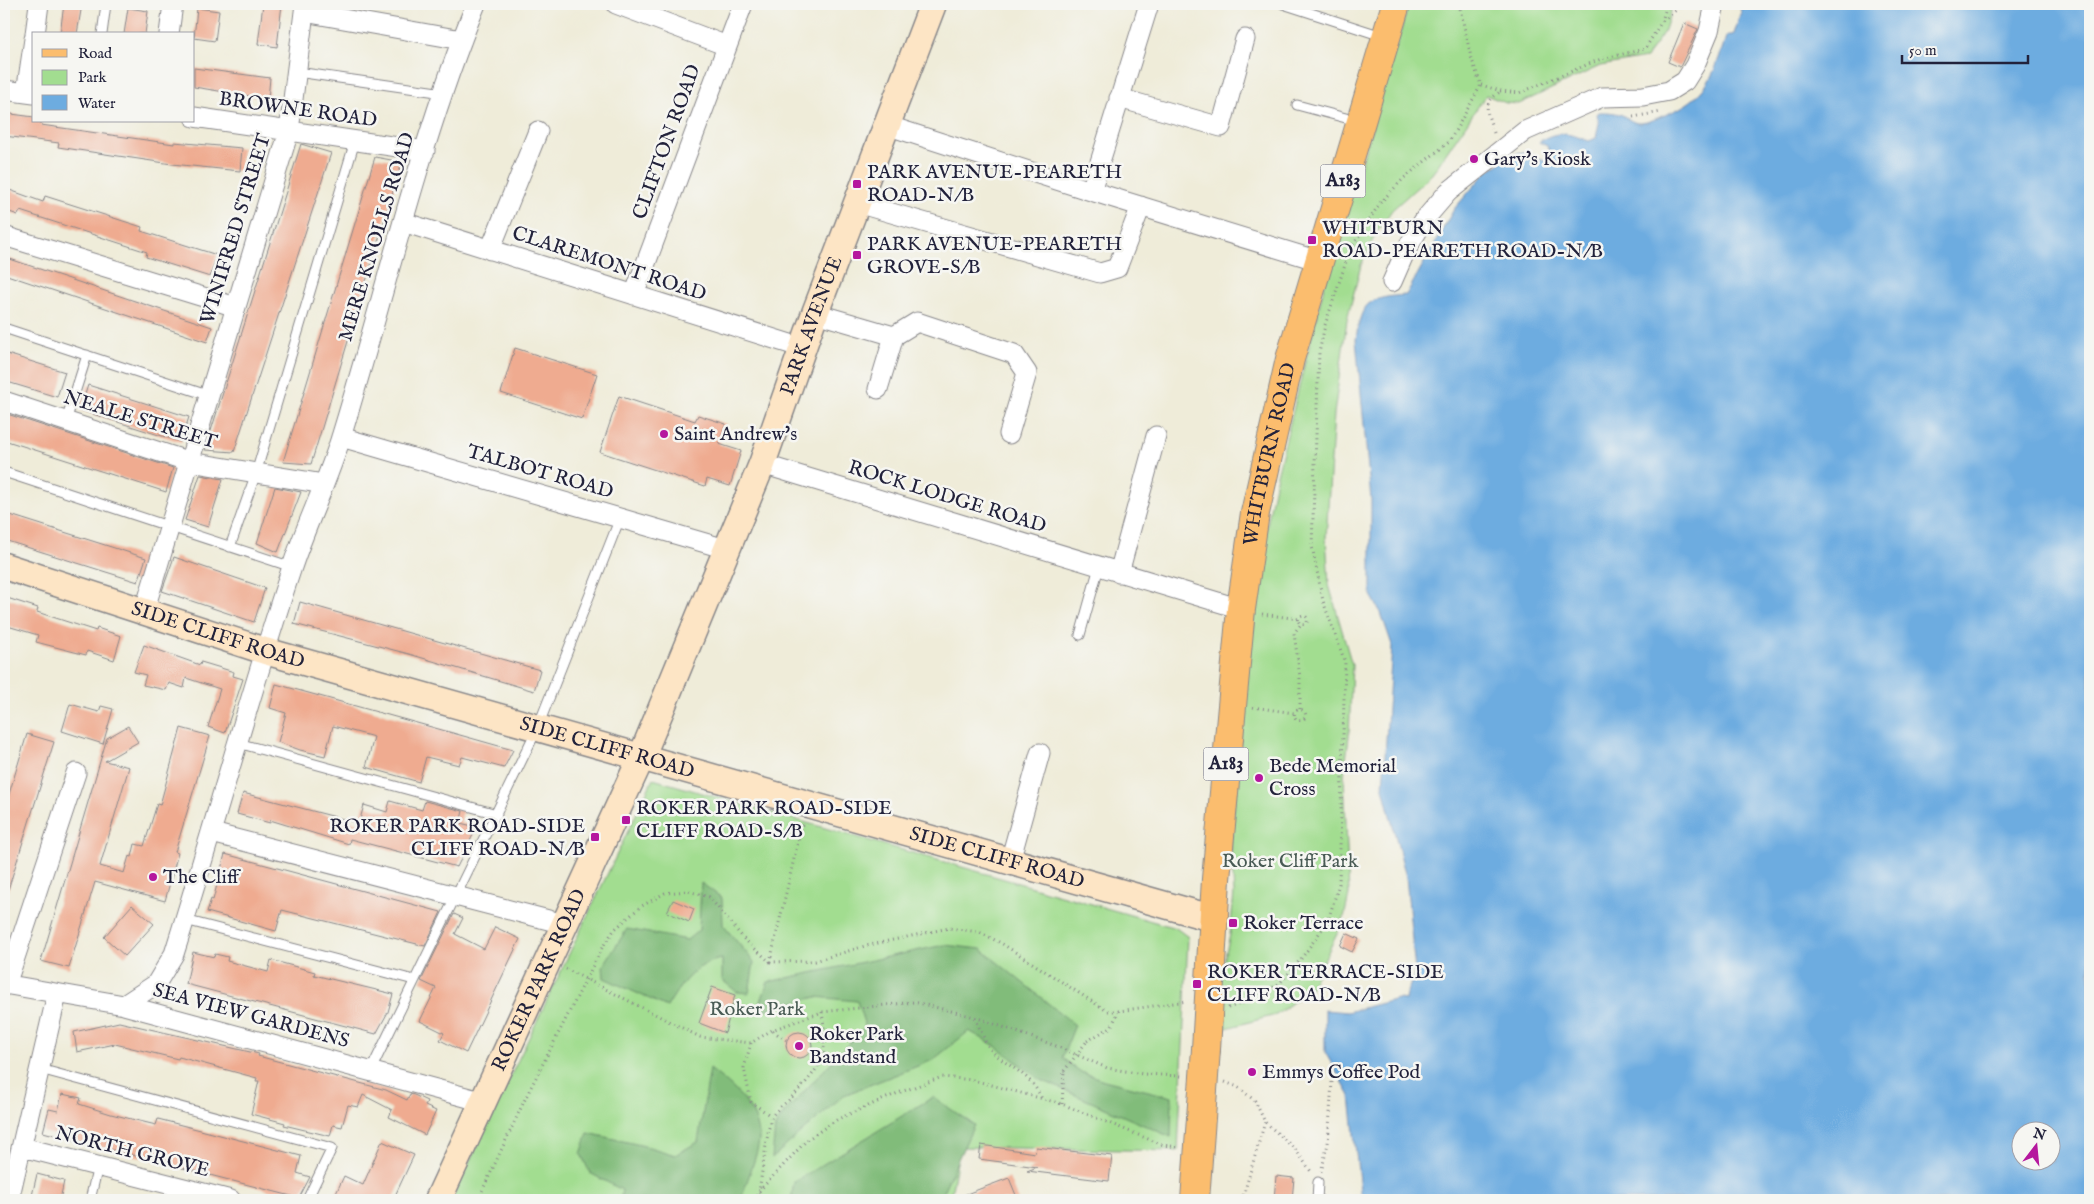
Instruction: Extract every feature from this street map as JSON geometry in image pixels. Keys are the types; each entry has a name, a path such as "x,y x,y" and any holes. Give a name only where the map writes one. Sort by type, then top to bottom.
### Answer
{"main road":[{"name":"WHITBURN ROAD","path":"1215,919 1216,879 1247,611 1255,512 1288,369 1396,4"},
{"name":"A183","path":"1195,1200 1206,1049 1216,997 1215,919"}],"street":[{"path":"35,32 39,4"},
{"path":"169,32 173,4"},
{"name":"MERE KNOLLS ROAD","path":"292,567 342,437 403,222 444,93 476,4"},
{"path":"616,4 727,46"},
{"name":"CLIFTON ROAD","path":"634,295 743,4"},
{"name":"PARK AVENUE","path":"641,758 762,464 815,313 933,4"},
{"path":"1091,191 1149,4"},
{"path":"1392,282 1406,250 1424,220 1448,192 1524,131 1602,97 1643,96 1669,91 1685,81 1695,65 1709,31 1715,4"},
{"path":"305,8 462,40"},
{"name":"WINIFRED STREET","path":"144,612 289,131 305,8"},
{"path":"1120,98 1220,126 1245,39"},
{"path":"4,90 30,94 32,66"},
{"name":"BROWNE ROAD","path":"195,118 425,151"},
{"path":"886,124 1091,191 1319,261"},
{"path":"490,250 538,131"},
{"path":"857,203 1100,273 1117,268 1141,206"},
{"name":"CLAREMONT ROAD","path":"403,222 803,348"},
{"path":"4,236 236,307"},
{"path":"815,313 894,336"},
{"path":"878,389 894,336 917,322 1014,354 1028,373 1009,434"},
{"name":"NEALE STREET","path":"4,401 190,462 324,484"},
{"path":"1119,573 1156,436"},
{"name":"TALBOT ROAD","path":"342,437 726,549"},
{"name":"ROCK LODGE ROAD","path":"762,464 1247,611"},
{"name":"SIDE CLIFF ROAD","path":"4,566 265,651 1215,919"},
{"path":"124,1005 156,984 174,954 292,567"},
{"path":"1010,861 1040,754"},
{"name":"ROKER PARK ROAD","path":"438,1200 641,758"},
{"path":"5,984 76,773"},
{"path":"212,833 564,924"},
{"name":"SEA VIEW GARDENS","path":"5,984 124,1005 484,1102"},
{"path":"9,1200 57,994"},
{"name":"NORTH GROVE","path":"22,1148 231,1200"}],"lane":[{"path":"102,32 106,4"},
{"path":"1283,4 1386,37"},
{"path":"297,72 444,93"},
{"path":"1297,105 1361,122"},
{"path":"230,547 256,473 355,141"},
{"path":"4,328 210,396"},
{"path":"66,421 87,355"},
{"path":"4,472 292,567"},
{"path":"370,1072 414,980 457,897 537,729 620,518"},
{"path":"1080,635 1099,567"},
{"path":"238,743 497,814"},
{"path":"185,920 414,980"},
{"path":"40,1069 332,1148 307,1200"},
{"path":"90,1200 98,1166"},
{"path":"1317,1200 1318,1182"}],"path":[{"path":"478,1200 512,1126 585,979 614,930 640,907 665,893 688,891 709,897 744,939 770,962 815,961 865,946 949,928 979,932 1001,943 1107,1011 1119,1011 1216,997 1226,1008 1252,1000 1280,983 1301,959 1328,921 1339,884 1339,807 1345,662 1323,601 1312,546 1319,353 1325,325 1350,250 1380,203 1404,178 1449,142 1481,85 1471,57 1459,4"},
{"path":"1481,85 1500,91 1520,92 1601,59 1645,49 1662,21 1667,4"},
{"path":"1662,21 1683,4"},
{"path":"1500,91 1488,101 1486,110 1500,150"},
{"path":"1247,611 1298,619 1303,616 1307,618 1307,623 1301,624 1294,633 1300,677 1300,709 1305,714 1304,718 1296,719 1294,713"},
{"path":"1298,619 1301,624"},
{"path":"1251,706 1294,713 1300,709"},
{"path":"770,962 807,804"},
{"path":"548,960 700,1037 751,1043 772,1030 822,1012 914,1002 975,1017 1056,1046 1107,1068 1143,1074 1192,1077"},
{"path":"1062,1104 1064,1071 1087,1041 1111,1027 1119,1011"},
{"path":"756,1200 771,1116 793,1096 819,1066 824,1056 826,1039 822,1012"},
{"path":"975,1017 990,1049 1022,1072 1036,1086 1042,1098"},
{"path":"772,1030 786,1040"},
{"path":"751,1043 744,1068 751,1102 771,1116"},
{"path":"759,1191 808,1139 838,1119 898,1092 942,1077 973,1080 1042,1098 1062,1104 1163,1146 1199,1150"},
{"path":"1217,1078 1238,1087 1255,1101 1266,1122 1296,1150 1318,1182"},
{"path":"1318,1182 1328,1144 1332,1081"},
{"path":"1242,1200 1266,1122"},
{"path":"759,1191 766,1200"}],"green space":[{"name":"Roker Cliff Park","path":"1409,4 1673,4 1665,30 1646,58 1600,66 1519,104 1506,103 1486,95 1432,174 1392,210 1375,235 1361,265 1347,320 1334,414 1326,537 1329,585 1352,665 1349,736 1344,775 1349,895 1343,922 1309,990 1276,1015 1219,1030 1218,985 1230,935 1234,893 1231,844 1243,705 1260,561 1276,479 1323,291"},
{"name":"Roker Park","path":"653,779 1176,928 1188,937 1178,1151 960,1147 950,1200 451,1200"},
{"path":"701,883 722,898 723,925 754,962 749,993 737,992 722,980 722,959 704,965 689,976 667,1007 604,978 603,966 627,929 687,940 699,930"},
{"path":"944,945 981,949 1075,1025 1062,1058 1081,1072 1104,1080 1172,1097 1171,1137 1039,1079 994,1045 969,1031 933,1060 844,1095 772,1158 775,1127 784,1113 865,1026 857,1001 816,997 757,1012 768,982"},
{"path":"710,1069 728,1083 744,1100 755,1118 758,1129 758,1146 741,1200 620,1200 622,1190 590,1173 581,1154 588,1133 675,1155 698,1142"},
{"path":"933,1097 974,1125 939,1200 791,1200 794,1182"}],"water":[{"path":"1739,4 2090,4 2090,1200 1361,1200 1350,1096 1325,1052 1325,1010 1347,1012 1398,999 1405,1000 1415,971 1406,877 1383,788 1392,645 1381,613 1371,595 1371,500 1356,340 1361,317 1364,309 1375,300 1406,295 1454,209 1487,171 1518,153 1524,152 1547,161 1552,155 1547,146 1539,142 1552,135 1564,134 1589,141 1596,138 1599,123 1597,114 1599,112 1616,113 1635,122 1642,123 1679,108 1690,101 1706,85 1717,64 1726,37 1734,34 1741,12"}],"building":[{"path":"64,4 82,4 77,32 60,32"},
{"path":"263,4 282,4 277,47 258,44"},
{"path":"128,8 148,11 145,32 124,32"},
{"path":"197,8 219,11 215,41 195,38"},
{"path":"1684,23 1698,29 1680,67 1668,62"},
{"path":"195,68 270,78 268,99 195,87"},
{"path":"4,113 32,117 32,122 41,122 41,125 174,144 174,142 242,148 240,171 172,164 58,147 59,143 4,136"},
{"path":"301,144 331,153 234,452 205,450"},
{"path":"375,157 402,162 311,464 283,462"},
{"path":"4,188 43,202 45,196 142,227 141,231 217,255 210,277 146,257 147,252 20,211 18,215 4,210"},
{"path":"4,257 212,327 207,342 4,274"},
{"path":"515,348 597,374 582,419 501,393"},
{"path":"4,353 65,372 57,397 4,381"},
{"path":"88,385 189,417 181,442 80,410"},
{"name":"Saint Andrew's","path":"619,396 695,421 698,415 726,424 719,444 741,451 730,486 707,479 705,486 600,452"},
{"path":"4,413 173,468 166,492 4,440"},
{"path":"200,475 223,479 208,527 185,520"},
{"path":"275,487 301,492 278,552 257,543"},
{"path":"4,513 146,558 138,582 4,540"},
{"path":"174,557 265,588 254,622 162,591"},
{"path":"4,597 38,608 37,612 96,631 97,628 121,636 114,660 87,651 86,655 36,642 38,635 4,625"},
{"path":"300,602 540,670 534,691 409,654 294,624"},
{"path":"144,645 200,665 201,662 234,672 233,676 243,679 225,733 208,727 220,689 186,678 184,688 169,683 166,690 143,685 146,675 134,672"},
{"path":"276,684 513,750 504,768 462,757 459,765 426,757 419,782 366,767 374,737 333,726 325,756 300,750 278,742 286,713 270,708"},
{"path":"70,704 99,712 101,706 113,709 103,744 62,731"},
{"path":"128,726 138,742 105,761 129,767 100,866 124,873 129,856 132,857 135,844 144,846 157,804 160,805 181,728 210,736 175,852 178,853 165,901 95,882 69,968 41,961 107,738"},
{"path":"27,734 54,742 7,893 4,892 4,811"},
{"path":"243,793 359,823 364,805 387,812 390,801 422,810 425,801 463,811 460,823 477,827 457,867 350,839 349,844 270,820 270,823 237,814"},
{"path":"225,854 441,912 425,946 282,910 276,931 207,912 211,899 213,900"},
{"path":"673,900 694,909 689,922 667,912"},
{"path":"132,905 154,924 125,956 104,937"},
{"path":"454,914 463,918 455,934 484,949 495,927 520,939 466,1053 440,1040 444,1033 420,1021 436,988 421,981"},
{"path":"1346,933 1359,939 1352,952 1340,946"},
{"path":"193,952 214,957 215,954 228,957 227,961 268,972 271,960 315,972 314,975 393,994 388,1012 376,1034 186,984"},
{"path":"712,987 735,995 725,1033 699,1023"},
{"path":"119,1022 259,1054 258,1056 386,1090 407,1100 410,1094 414,1095 427,1101 425,1106 436,1111 425,1135 389,1117 392,1110 363,1095 358,1107 348,1105 342,1127 333,1125 330,1136 284,1125 285,1123 251,1114 259,1081 256,1081 257,1078 179,1057 178,1059 115,1044 77,1052 74,1032"},
{"name":"Roker Park Bandstand","path":"799,1032 808,1036 812,1045 808,1054 799,1058 790,1054 786,1045 790,1036"},
{"path":"62,1094 81,1098 79,1104 111,1114 156,1125 158,1119 301,1156 297,1173 310,1177 299,1198 43,1132 49,1109 58,1111"},
{"path":"382,1141 414,1155 393,1200 333,1200 344,1176 363,1185"},
{"path":"981,1145 1035,1153 1036,1147 1112,1156 1109,1181 1027,1171 1037,1167 979,1159"},
{"path":"37,1174 64,1181 60,1200 31,1200"},
{"path":"1276,1176 1294,1178 1292,1200 1274,1200"},
{"path":"1009,1178 1018,1200 953,1200 953,1199"}],"place":[{"name":"Gary's Kiosk","path":"1474,159"},
{"name":"PARK AVENUE-PEARETH ROAD-N/B","path":"857,184"},
{"name":"WHITBURN ROAD-PEARETH ROAD-N/B","path":"1312,240"},
{"name":"PARK AVENUE-PEARETH GROVE-S/B","path":"857,255"},
{"name":"Saint Andrew's","path":"664,434"},
{"name":"Bede Memorial Cross","path":"1259,778"},
{"name":"ROKER PARK ROAD-SIDE CLIFF ROAD-S/B","path":"626,820"},
{"name":"ROKER PARK ROAD-SIDE CLIFF ROAD-N/B","path":"595,837"},
{"name":"The Cliff","path":"153,877"},
{"name":"Roker Terrace","path":"1233,923"},
{"name":"ROKER TERRACE-SIDE CLIFF ROAD-N/B","path":"1197,984"},
{"name":"Roker Park Bandstand","path":"799,1046"},
{"name":"Emmys Coffee Pod","path":"1252,1072"}]}
